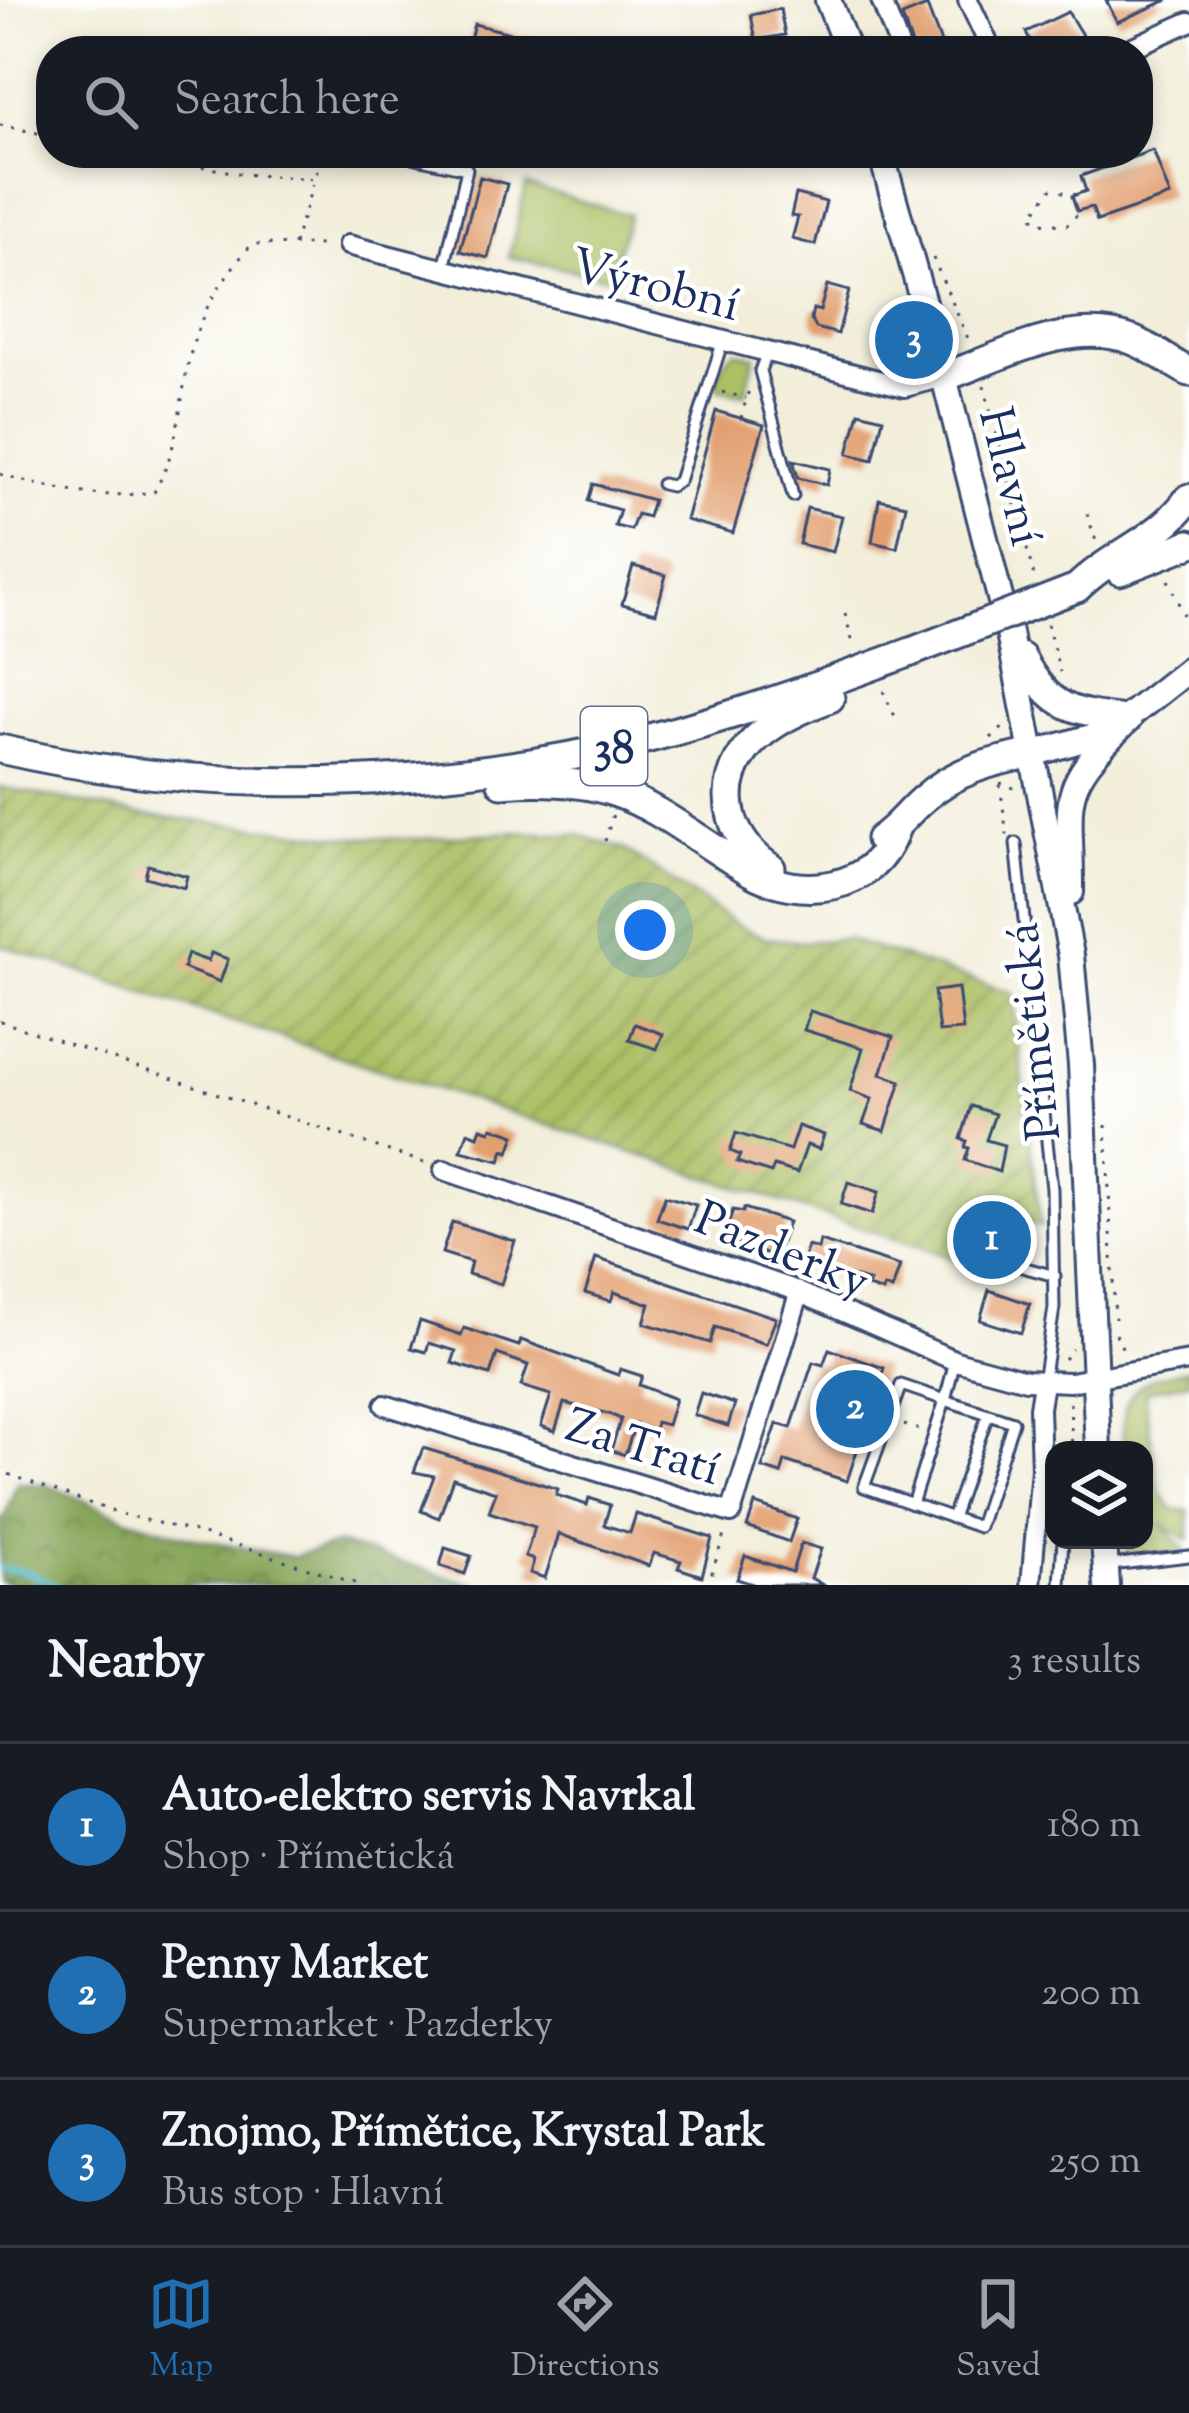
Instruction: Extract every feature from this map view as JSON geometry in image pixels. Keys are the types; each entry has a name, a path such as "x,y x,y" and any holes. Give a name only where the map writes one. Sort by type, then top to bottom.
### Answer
{"main road":[{"path":"828,0 842,36"},
{"name":"Hlavní","path":"885,168 944,377 1035,753"},
{"path":"944,377 1060,336 1090,332 1134,340 1178,367 1189,391"},
{"path":"1076,589 1100,566 1161,531 1189,499"},
{"name":"38","path":"0,748 36,757 192,776 308,780 451,773 571,756 714,720 910,652 1189,544"},
{"path":"1009,633 1036,683 1065,707 1129,719"},
{"path":"910,652 896,673 812,705 767,730 743,754 729,788 730,815 742,842 769,867 793,876 826,874 845,867 959,774 1109,732 1129,719"},
{"path":"1071,955 1069,802 1085,764 1189,669"},
{"name":"Přímětická","path":"1035,753 1071,955 1081,1065 1098,1441"},
{"path":"308,780 382,792 542,780 596,785 650,805 771,883 797,889 832,886 858,874 890,842 895,830"}],"street":[{"path":"881,0 895,36"},
{"path":"968,0 985,36"},
{"path":"1153,38 1189,22"},
{"name":"Výrobní","path":"348,245 905,387 944,377"},
{"name":"Pazderky","path":"444,1170 619,1226 956,1360 1043,1383 1189,1361"},
{"name":"Za Tratí","path":"385,1405 731,1513 799,1294"},
{"path":"1031,1585 1043,1383"}],"lane":[{"path":"443,269 467,170 458,168"},
{"path":"662,484 671,487 679,481 723,340"},
{"path":"767,352 760,371 793,496"},
{"path":"1016,844 1046,1113 1055,1276 1043,1383"},
{"path":"1021,1231 1015,1265 1055,1276"},
{"path":"912,1504 956,1360"},
{"path":"901,1385 988,1414 1013,1422 979,1527 864,1486 901,1385"},
{"path":"952,1518 988,1414"},
{"path":"1041,1468 1045,1474"},
{"path":"1060,1585 1062,1549"},
{"path":"1105,1564 1189,1556"}],"path":[{"path":"0,125 36,133"},
{"path":"210,168 315,179"},
{"path":"294,244 318,168"},
{"path":"1076,194 1051,189 1032,216 1038,223 1067,225 1082,210"},
{"path":"0,475 57,492 117,497 154,492 172,461 192,346 219,283 252,244 348,245"},
{"path":"929,247 977,365 1036,585"},
{"path":"709,389 746,398"},
{"path":"1087,514 1101,553"},
{"path":"1168,580 1187,622"},
{"path":"1042,608 1070,697 1065,707"},
{"path":"844,614 854,647"},
{"path":"883,691 898,723"},
{"path":"1000,784 1006,834 1018,856"},
{"path":"605,842 616,804"},
{"path":"0,1021 444,1170"},
{"path":"1064,1359 1070,1353"},
{"path":"1070,1401 1072,1441"},
{"path":"901,1424 925,1431"},
{"path":"0,1467 5,1473 116,1513 203,1534 361,1585"},
{"path":"708,1585 731,1513"}],"green space":[{"path":"526,185 629,215 610,278 509,257"},
{"path":"735,351 755,356 745,394 719,389 716,383 722,364"},
{"path":"0,787 137,814 347,837 579,835 624,849 740,927 767,938 847,939 1013,993 1041,1227 972,1205 962,1261 0,945"},
{"path":"1189,1369 1189,1382 1146,1391 1151,1441 1123,1441 1128,1401 1154,1378"},
{"path":"1153,1452 1159,1491 1173,1509 1189,1511 1189,1540 1162,1524 1186,1551 1133,1556 1127,1551 1153,1549"},
{"path":"17,1483 47,1485 123,1517 189,1537 293,1557 338,1544 478,1585 15,1585 0,1581 0,1519 4,1519"}],"building":[{"path":"1106,0 1168,0 1117,22"},
{"path":"927,6 938,36 909,36 902,16"},
{"path":"780,9 785,35 755,36 751,15"},
{"path":"1068,12 1083,36 1028,36 1026,32"},
{"path":"474,24 523,36 471,36"},
{"path":"1153,150 1170,196 1097,221 1092,207 1077,211 1072,196 1086,191 1081,176 1103,168 1153,168"},
{"path":"480,177 507,184 488,258 460,251"},
{"path":"796,194 826,202 815,245 792,239 798,217 791,216"},
{"path":"827,285 849,291 838,334 816,328 811,319 813,309 820,311"},
{"path":"716,411 764,425 733,533 686,520"},
{"path":"859,412 883,418 873,460 848,454"},
{"path":"793,460 830,469 827,485 798,478"},
{"path":"593,484 653,500 648,517 637,514 631,530 615,526 620,510 588,501"},
{"path":"879,499 906,505 897,548 872,542"},
{"path":"807,508 842,516 833,552 799,544"},
{"path":"633,566 666,575 656,613 622,604"},
{"path":"148,865 187,876 184,888 145,877"},
{"path":"211,953 228,959 220,982 183,968 188,954 208,961"},
{"path":"958,988 963,1030 939,1032 934,991"},
{"path":"810,1011 893,1037 881,1074 901,1081 885,1131 863,1124 872,1099 850,1091 863,1048 804,1030"},
{"path":"635,1024 663,1034 657,1049 629,1040"},
{"path":"971,1106 995,1114 986,1140 1004,1145 999,1172 965,1160 969,1148 961,1139"},
{"path":"798,1126 824,1135 819,1149 807,1145 797,1173 774,1166 771,1173 737,1162 740,1155 730,1151 736,1133 790,1150"},
{"path":"492,1127 515,1135 500,1161 461,1151 468,1132 478,1136 481,1128 490,1131"},
{"path":"848,1182 879,1192 872,1214 841,1204"},
{"path":"665,1196 696,1205 688,1229 657,1219"},
{"path":"744,1208 788,1222 776,1257 723,1240 733,1210 743,1212"},
{"path":"987,1215 1011,1223 997,1267 967,1257"},
{"path":"452,1222 515,1241 501,1284 468,1274 471,1262 442,1253"},
{"path":"820,1241 900,1266 892,1290 868,1287 870,1282 835,1271 833,1276 803,1261 808,1246 818,1249"},
{"path":"596,1258 776,1318 766,1344 715,1327 710,1343 644,1323 650,1304 614,1292 611,1301 585,1293"},
{"path":"989,1290 1030,1304 1021,1333 980,1320"},
{"path":"420,1321 461,1335 464,1328 519,1346 521,1340 618,1375 620,1369 642,1376 639,1385 675,1399 667,1425 656,1422 654,1430 635,1424 625,1455 611,1450 621,1419 609,1414 564,1403 555,1431 541,1426 551,1395 521,1386 528,1365 497,1354 490,1375 452,1363 456,1351 429,1343 426,1352 411,1348"},
{"path":"829,1349 884,1368 847,1481 785,1461 781,1474 762,1468 777,1424 791,1428 813,1362 823,1365"},
{"path":"701,1393 735,1404 728,1426 694,1415"},
{"path":"423,1448 558,1489 556,1495 587,1505 589,1498 610,1505 604,1525 630,1533 636,1514 712,1538 702,1576 678,1568 681,1561 654,1553 649,1566 559,1534 545,1578 530,1573 534,1560 525,1557 535,1527 489,1512 496,1492 453,1478 439,1518 421,1511 434,1476 414,1472"},
{"path":"755,1504 797,1519 789,1542 747,1527"},
{"path":"801,1543 821,1549 811,1578 823,1585 755,1585 737,1579 745,1556 792,1572"},
{"path":"445,1548 471,1556 465,1574 440,1566"}],"waterway":[{"path":"0,1569 27,1572 56,1585"}],"place":[{"name":"Znojmo, Přímětice, Krystal Park","path":"914,340"},
{"name":"Auto-elektro servis Navrkal","path":"992,1240"},
{"name":"Penny Market","path":"855,1409"}]}
